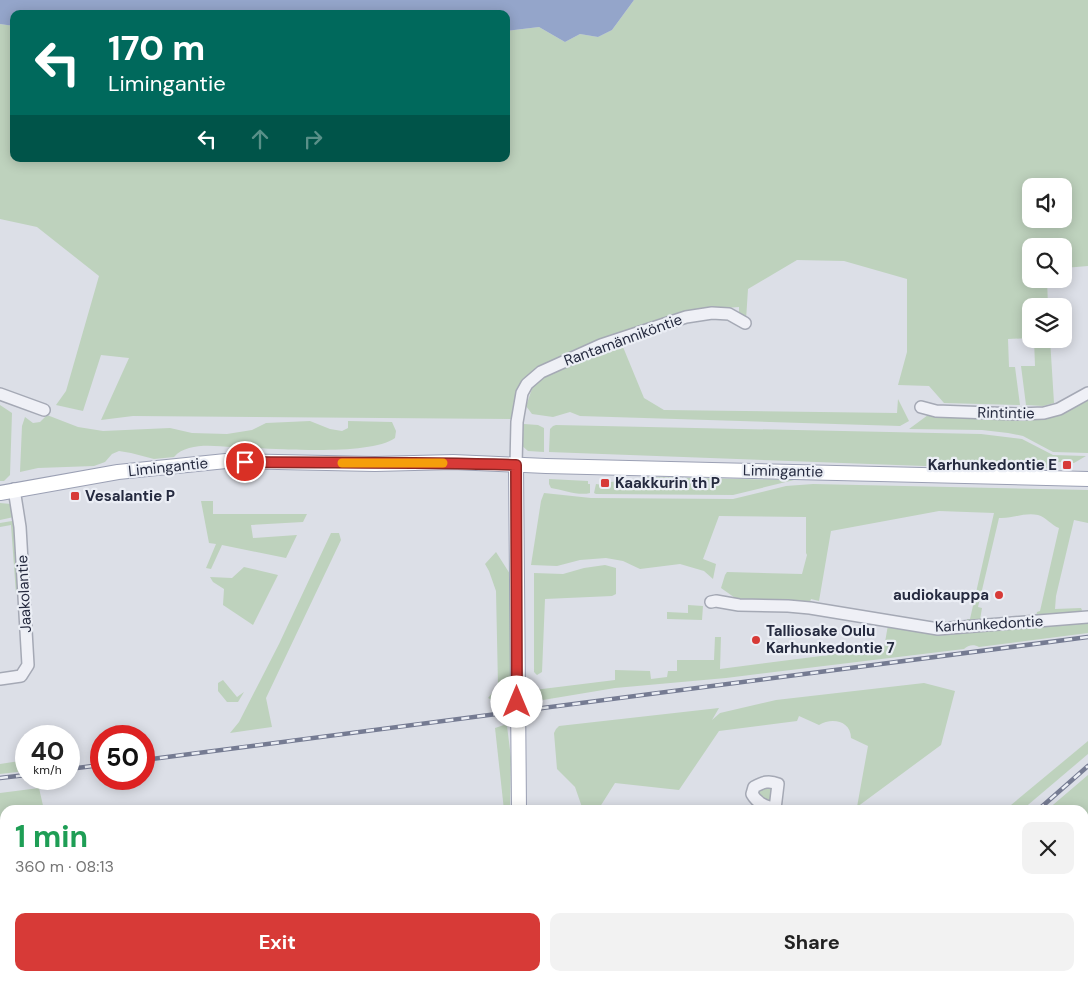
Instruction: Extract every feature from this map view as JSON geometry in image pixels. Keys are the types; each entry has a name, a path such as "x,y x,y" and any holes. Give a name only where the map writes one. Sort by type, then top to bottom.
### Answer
{"main road":[{"name":"Limingantie","path":"7,491 118,472 226,461 375,464 453,462 1088,479"},
{"path":"516,465 519,805"}],"street":[{"name":"Rantamänniköntie","path":"516,465 518,406 527,384 540,372 601,345 686,317 712,313 728,314 746,323"},
{"name":"Rintintie","path":"921,406 936,411 1044,413 1059,410 1088,393"},
{"path":"0,394 44,410"},
{"name":"Jaakolantie","path":"0,679 21,676 28,665 20,527 7,491"},
{"name":"Karhunkedontie","path":"711,602 795,607 938,629 1088,617"}],"green space":[{"path":"634,0 1088,0 1088,266 1072,267 1072,238 1022,238 1022,288 1047,288 1048,298 1022,298 1022,338 1008,339 1009,367 1015,367 1020,405 944,403 929,386 898,385 907,352 907,279 844,261 797,260 748,289 746,320 739,315 739,307 712,309 686,314 586,345 549,363 529,375 511,419 133,416 101,420 129,358 101,355 83,411 56,405 66,391 99,276 37,227 0,219 0,24 10,25 10,162 510,162 510,31 539,27 565,42 580,34 598,37 612,30"},
{"path":"623,347 644,398 664,410 897,413 898,399 909,421 900,426 580,416 570,412 553,417 532,414 526,406 534,383 550,372"},
{"path":"1034,348 1051,348 1054,403 1043,406 1026,405 1021,366 1035,366"},
{"path":"1088,398 1088,453 1053,452 1023,436 1008,433 982,430 909,429 928,415 933,414 1044,416"},
{"path":"0,405 12,413 10,475 4,481 0,481"},
{"path":"47,415 78,427 103,431 170,428 192,433 227,434 252,430 266,423 310,421 330,429 342,431 348,428 348,421 392,422 396,431 395,438 382,444 363,448 317,450 201,446 186,449 174,457 154,459 119,451 112,454 105,462 94,466 38,468 20,472 22,426 25,417 33,423 40,422"},
{"path":"521,425 538,425 544,428 544,452 528,451 521,445"},
{"path":"556,425 981,434 1022,439 1053,455 1086,456 1074,463 1058,462 1058,466 1031,470 549,452 550,429"},
{"path":"649,477 794,480 733,495 594,493 596,484 610,486 611,482"},
{"path":"549,479 588,481 590,493 576,493 551,488"},
{"path":"813,484 1088,490 1088,523 1074,520 1056,596 1055,609 1081,608 1082,610 1079,614 1036,616 1037,612 1040,611 1059,528 1041,516 1033,514 999,518 978,607 982,608 980,620 967,622 967,619 970,619 994,513 939,511 831,531 819,601 811,599 810,602 738,600 721,588 727,572 802,574 807,555 806,517 719,516 703,559 716,564 713,579 704,571 680,564 640,569 623,561 606,558 580,560 557,566 531,565 541,501 544,493 591,498 733,499 786,486"},
{"path":"201,501 213,501 213,514 307,514 303,522 251,525 253,538 297,535 286,558 222,545 211,569 206,568 216,544 209,543"},
{"path":"0,503 11,504 14,517 0,520"},
{"path":"16,521 20,590 16,594 11,525 0,527 0,523"},
{"path":"331,533 339,533 341,540 266,698 272,727 230,733 239,722 279,644"},
{"path":"496,552 510,574 510,690 503,698 492,700 488,698 498,686 496,591 485,564"},
{"path":"605,565 616,568 616,594 612,596 545,599 542,672 537,675 534,672 534,573 563,574"},
{"path":"244,567 278,575 253,625 223,605 224,589 213,582 210,577 232,578"},
{"path":"688,605 703,606 702,620 667,619 667,612 688,613"},
{"path":"1088,621 1088,633 979,647 971,645 964,649 726,678 615,688 543,700 534,690 615,680 615,670 650,671 651,679 667,677 668,671 677,671 677,660 714,660 715,637 721,637 720,669 884,648 888,625"},
{"path":"223,680 237,697 244,692 238,702 227,702 218,691 218,683"},
{"path":"924,683 955,691 941,745 860,805 857,805 868,746 851,738 848,728 840,722 829,721 819,725 799,716 797,721 719,731 679,790 615,783 601,805 581,805 575,787 557,769 554,733 559,726 719,708 712,720 720,713 776,700"},
{"path":"507,726 511,758 510,805 503,805 495,728"},
{"path":"1088,741 1088,754 1028,805 1011,805"},
{"path":"15,762 15,772 0,774 0,764"},
{"path":"1088,775 1088,805 1053,805"},
{"path":"773,785 772,803 757,798 759,788"},
{"path":"39,790 43,805 0,805 0,793"}],"water":[{"path":"0,0 634,0 612,30 598,37 580,34 565,42 539,27 510,31 510,10 10,10 10,25 0,24"}],"railway":[{"path":"155,759 1088,637"},
{"path":"80,768 90,766"},
{"path":"1044,805 1088,766"},
{"path":"0,778 15,776"}],"slow traffic":[{"path":"342,463 443,463"}],"place":[{"name":"Karhunkedontie E","path":"1067,465"},
{"name":"Kaakkurin th P","path":"605,483"},
{"name":"Vesalantie P","path":"75,496"},
{"name":"audiokauppa","path":"999,595"},
{"name":"Talliosake Oulu Karhunkedontie 7","path":"756,640"}],"route":[{"path":"245,462 375,464 453,462 516,465 517,702"}]}
